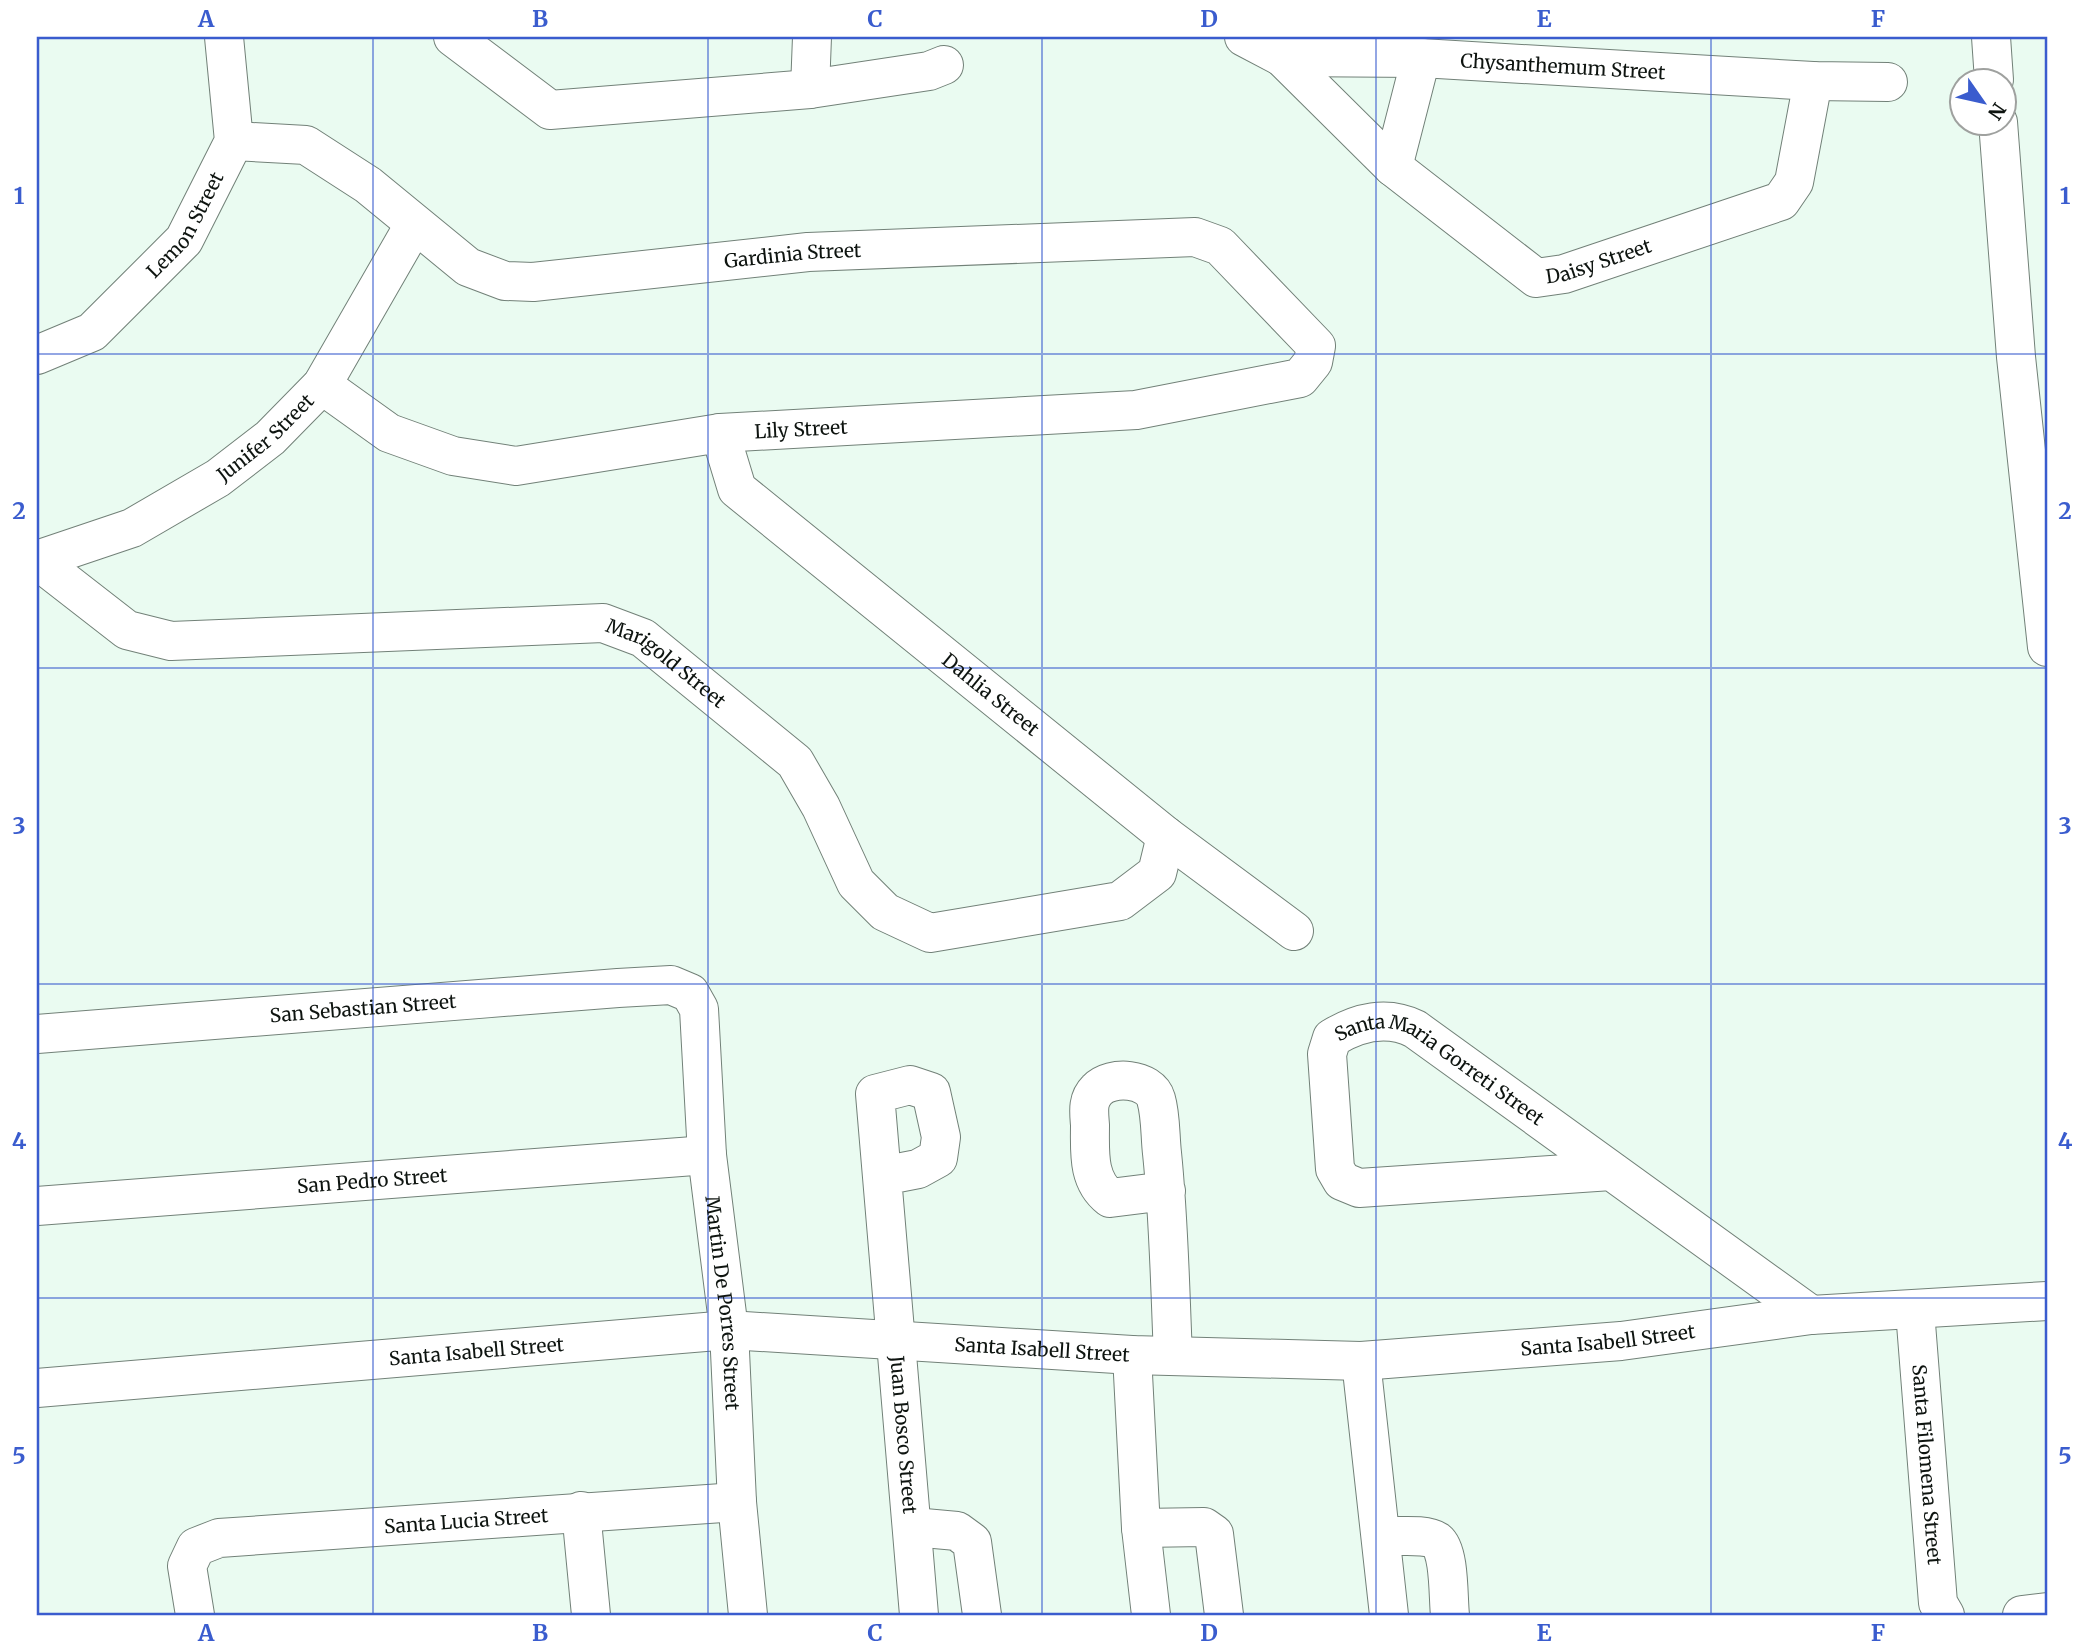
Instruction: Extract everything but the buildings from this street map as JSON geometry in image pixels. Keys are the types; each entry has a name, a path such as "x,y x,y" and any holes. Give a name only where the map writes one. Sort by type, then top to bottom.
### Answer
{"street":[{"path":"224,37 234,141"},
{"path":"453,37 550,110 810,89 929,71 944,65"},
{"path":"810,89 812,37"},
{"name":"Chysanthemum Street","path":"1244,37 1282,57 1421,58 1812,81 1888,82"},
{"path":"1991,37 1993,66"},
{"name":"Daisy Street","path":"1282,57 1393,167 1536,278 1564,274 1781,201 1794,182 1812,81"},
{"path":"1393,167 1421,58"},
{"path":"1999,136 2016,357 2047,647"},
{"name":"Gardinia Street","path":"234,141 306,145 368,185 468,267 505,281 533,282 808,252 1195,237 1220,246 1316,346 1313,362 1300,378"},
{"name":"Lemon Street","path":"37,355 92,332 184,240 234,141"},
{"name":"Junifer Street","path":"37,560 132,528 218,478 270,438 322,385 414,225"},
{"name":"Lily Street","path":"322,385 389,433 453,456 516,466 720,433 1136,410 1300,378"},
{"name":"Dahlia Street","path":"720,433 737,489 1166,836 1294,931"},
{"name":"Marigold Street","path":"37,560 127,630 171,641 603,623 643,638 795,762 821,807 856,883 884,912 930,933 1120,901 1157,873 1166,836"},
{"name":"San Sebastian Street","path":"37,1034 618,988 671,985 690,993"},
{"name":"Martin De Porres Street","path":"690,993 698,1009 707,1155 729,1330 737,1502 748,1615"},
{"name":"Santa Maria Gorreti Street","path":"1611,1171 1359,1188 1342,1181 1335,1169 1327,1054 1332,1038 1353,1026 1398,1021 1406,1025 1611,1171 1811,1315"},
{"name":"San Pedro Street","path":"37,1206 707,1155"},
{"name":"Juan Bosco Street","path":"882,1176 919,1615"},
{"path":"1166,1191 1173,1356"},
{"name":"Santa Isabell Street","path":"37,1388 729,1330 1132,1355 1361,1361 1622,1341 1811,1315 1915,1311 2047,1301"},
{"name":"Santa Filomena Street","path":"1915,1311 1938,1603 1945,1615"},
{"path":"1132,1355 1141,1528 1151,1615"},
{"path":"1361,1361 1389,1615"},
{"name":"Santa Lucia Street","path":"195,1615 187,1566 196,1547 219,1538 737,1502"},
{"path":"581,1511 591,1615"},
{"name":"Juan Bosco Street","path":"913,1527 957,1531 972,1542 982,1615"},
{"path":"1141,1528 1204,1527 1214,1534 1224,1615"},
{"path":"1382,1536 1430,1538 1438,1542 1445,1553 1450,1615"},
{"path":"2022,1615 2047,1612"}]}
